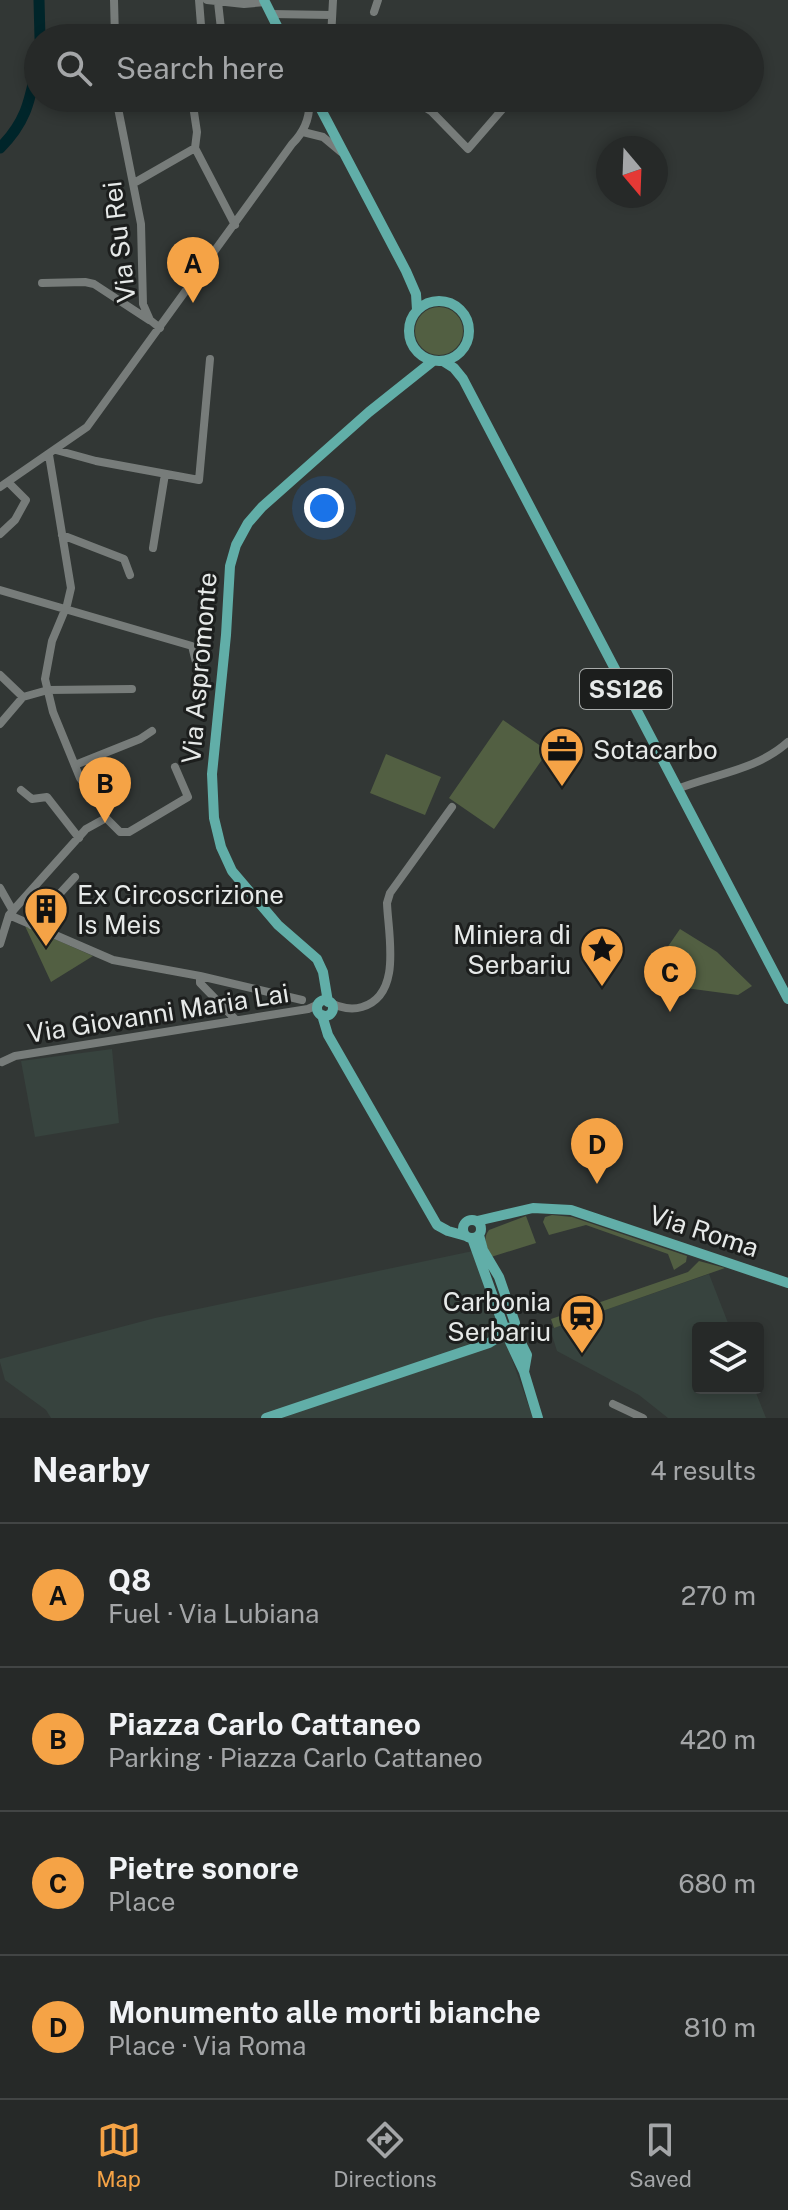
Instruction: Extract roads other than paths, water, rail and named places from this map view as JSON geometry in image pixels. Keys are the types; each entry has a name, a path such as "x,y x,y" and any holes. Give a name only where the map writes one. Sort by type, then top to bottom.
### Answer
{"main road":[{"path":"264,1 278,24"},
{"name":"SS126","path":"321,112 416,294 417,310 409,328 412,346 421,356 454,368 463,379 788,999"},
{"name":"SS126","path":"409,278 424,297 433,302 451,304 465,316 469,334 467,343 458,355 463,379"},
{"path":"417,310 433,302"},
{"path":"407,382 418,365 412,346"},
{"path":"438,361 458,355"},
{"name":"Via Aspromonte","path":"438,361 369,412 248,523 236,545 230,566 212,774 216,834 226,860 278,925 317,959 323,972 323,1008 328,1035 437,1225 443,1229 473,1231"},
{"name":"Via Roma","path":"473,1231 513,1212 545,1207 571,1210 788,1283"},
{"path":"473,1231 491,1274 538,1418"},
{"path":"266,1418 510,1335"}],"street":[{"path":"114,0 115,24"},
{"path":"199,0 201,24"},
{"path":"207,0 264,1"},
{"path":"332,24 333,0"},
{"path":"374,12 378,0"},
{"path":"218,2 220,24"},
{"path":"274,13 332,15"},
{"name":"Via Su Rei","path":"119,112 144,244 141,279 143,304 150,320 160,328"},
{"path":"194,112 197,132 195,148 235,225"},
{"path":"0,534 15,520 26,500 4,484 87,427 303,132 309,112"},
{"path":"327,112 333,131"},
{"path":"432,112 468,149 500,112"},
{"path":"303,132 331,142 346,157"},
{"path":"134,183 195,148"},
{"path":"42,283 94,284 150,320"},
{"path":"52,453 199,480 210,359"},
{"path":"52,453 71,588 52,641 45,679 53,712 80,778 100,804 106,818 120,832 129,832 188,797 175,767"},
{"path":"153,548 165,474"},
{"path":"62,535 124,559 130,575"},
{"path":"0,590 192,646 201,682"},
{"path":"0,675 23,697"},
{"path":"0,724 23,697 48,690 132,689"},
{"path":"75,765 140,739 152,731"},
{"path":"677,789 740,770 777,752 788,742"},
{"path":"21,790 32,799 47,797 79,838"},
{"path":"323,1008 355,1008 370,1004 386,988 390,958 387,903 390,893 452,807"},
{"path":"0,944 11,913 86,829 106,818"},
{"path":"31,925 75,877"},
{"path":"0,888 11,913 31,925 113,960 302,1000"},
{"path":"200,976 200,983 236,1020"},
{"name":"Via Giovanni Maria Lai","path":"1,1058 323,1008"},
{"path":"613,1404 643,1418"}],"waterway":[{"path":"39,0 40,24"},
{"path":"0,148 17,128 24,112"}],"place":[{"name":"Q8","path":"193,303"},
{"name":"Sotacarbo","path":"562,788"},
{"name":"Piazza Carlo Cattaneo","path":"105,823"},
{"name":"Ex Circoscrizione Is Meis","path":"46,948"},
{"name":"Miniera di Serbariu","path":"602,988"},
{"name":"Pietre sonore","path":"670,1012"},
{"name":"Monumento alle morti bianche","path":"597,1184"},
{"name":"Carbonia Serbariu","path":"582,1355"}]}
